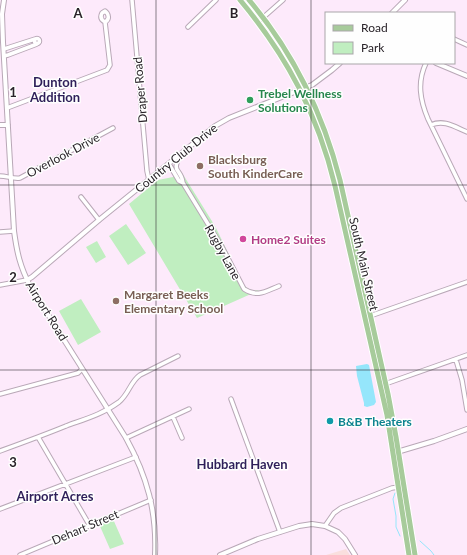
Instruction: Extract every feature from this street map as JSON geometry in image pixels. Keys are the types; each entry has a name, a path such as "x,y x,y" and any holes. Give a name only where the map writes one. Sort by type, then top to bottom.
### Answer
{"main road":[{"name":"South Main Street","path":"240,0 258,22 286,63 314,120 331,169 368,317"},
{"name":"South Main Street","path":"249,0 282,45 298,71 324,128 337,167 396,452 409,555"},
{"name":"South Main Street","path":"401,487 415,555"}],"street":[{"name":"Airport Road","path":"4,0 2,14 2,42 4,49 14,231 18,258 27,280 126,438 136,457 151,500 155,529 155,555"},
{"name":"Draper Road","path":"132,0 149,180"},
{"path":"188,27 216,0"},
{"path":"258,22 283,0"},
{"path":"393,12 405,0"},
{"path":"7,108 107,70 110,65 106,22"},
{"path":"4,49 35,39 39,40 39,43 37,44 4,56"},
{"path":"455,39 467,45"},
{"name":"Country Club Drive","path":"27,280 208,131 226,119 312,86 339,64"},
{"path":"426,64 421,79 420,94 423,107 467,200"},
{"path":"438,64 467,76"},
{"path":"431,125 438,122 445,123 467,132"},
{"path":"0,125 8,125"},
{"name":"Overlook Drive","path":"11,178 20,178 113,128"},
{"name":"Rugby Lane","path":"182,153 176,169 182,179 182,184"},
{"name":"Rugby Lane","path":"168,164 222,247 244,289 255,294 279,286"},
{"path":"0,176 11,178"},
{"path":"81,197 99,220"},
{"path":"0,232 14,231"},
{"path":"0,285 27,280"},
{"path":"368,317 467,282"},
{"path":"383,385 467,355"},
{"path":"0,451 104,412 124,398 136,378 178,356"},
{"path":"456,360 462,380 467,410"},
{"path":"0,394 78,373 82,369"},
{"path":"231,399 280,532"},
{"path":"126,438 189,409"},
{"path":"173,417 182,438"},
{"path":"396,452 434,441 467,429"},
{"path":"38,437 90,526"},
{"path":"0,509 136,457"},
{"path":"325,526 334,513 341,508 392,488 401,487"},
{"name":"Dehart Street","path":"20,555 151,500"},
{"path":"220,555 258,539 307,524 319,524 335,530 341,535 355,555"}],"shaded area":[{"path":"346,549 350,555 326,555"}],"green space":[{"path":"179,168 215,226 244,285 251,290 260,290 197,318 129,204 158,180 173,177"},
{"path":"126,224 146,253 128,265 109,236"},
{"path":"97,241 106,257 96,263 86,247"},
{"path":"81,299 101,332 78,345 59,311"},
{"path":"113,519 124,544 110,549 99,524"}],"water":[{"path":"369,365 376,402 374,405 367,407 364,406 356,366"}],"waterway":[{"path":"395,493 393,499 396,527 400,536"},
{"path":"420,541 434,555"}],"place":[{"name":"Trebel Wellness Solutions","path":"250,100"},
{"name":"Blacksburg South KinderCare","path":"200,166"},
{"name":"Home2 Suites","path":"243,239"},
{"name":"Margaret Beeks Elementary School","path":"116,301"},
{"name":"B&B Theaters","path":"330,421"}],"district":[{"name":"Dunton Addition","path":"55,90"},
{"name":"Hubbard Haven","path":"242,464"},
{"name":"Airport Acres","path":"55,496"}]}
